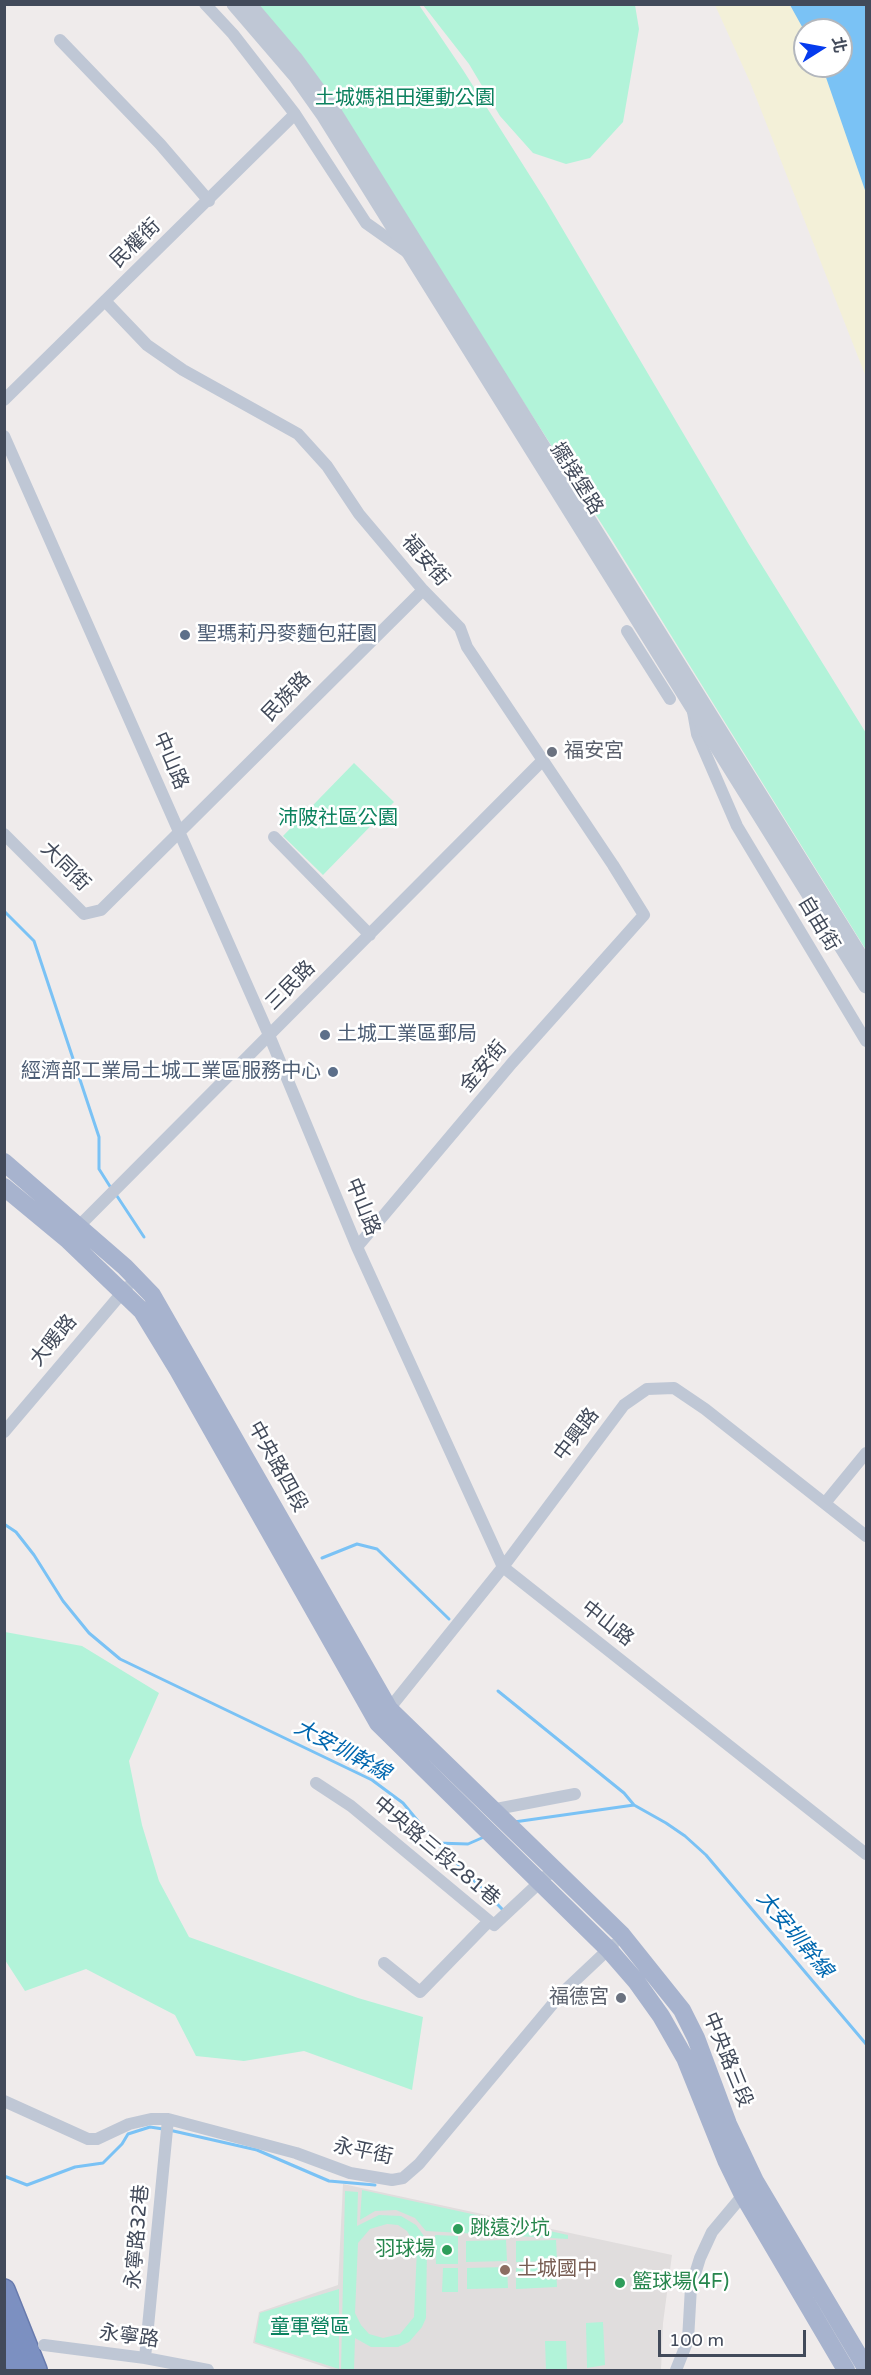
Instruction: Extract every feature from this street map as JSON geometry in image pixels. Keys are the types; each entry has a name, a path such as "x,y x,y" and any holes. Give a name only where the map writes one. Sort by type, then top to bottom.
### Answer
{"highway":[{"path":"4,2290 36,2370"},
{"path":"4,2327 18,2370"}],"main road":[{"name":"中央路四段","path":"4,1162 73,1233 142,1311 383,1716 492,1823"},
{"name":"中央路四段","path":"4,1187 137,1278 166,1317 383,1716"},
{"name":"中央路三段","path":"492,1823 554,1869 622,1935 682,2010 696,2038 728,2124 755,2181 867,2368"},
{"name":"中央路三段","path":"492,1823 541,1883 609,1950 636,1981 675,2038 743,2195 846,2370"}],"street":[{"path":"205,4 233,34 295,114 366,223 414,250"},
{"name":"擺接堡路","path":"234,4 301,83 414,250 867,965"},
{"name":"擺接堡路","path":"249,4 313,81 693,708 867,986"},
{"path":"60,40 175,160 209,201"},
{"name":"民權街","path":"4,400 295,114"},
{"name":"福安街","path":"105,301 147,345 183,370 244,402 303,438 327,466 359,514 423,590 460,628 466,647 613,865 644,915"},
{"name":"中山路","path":"4,436 269,1035 357,1247 503,1567 867,1854"},
{"name":"民族路","path":"179,832 423,590"},
{"path":"627,631 670,699"},
{"name":"自由街","path":"693,708 697,734 737,826 867,1041"},
{"name":"三民路","path":"73,1233 542,761"},
{"name":"大同街","path":"4,834 84,914 101,910 179,832"},
{"path":"274,837 370,935"},
{"name":"金安街","path":"357,1247 512,1063 644,915"},
{"name":"大暖路","path":"4,1432 123,1291 137,1278"},
{"name":"中興路","path":"383,1716 503,1567 624,1405 647,1389 674,1388 705,1409 867,1536"},
{"path":"825,1503 867,1453"},
{"name":"中央路三段281巷","path":"316,1783 351,1806 494,1925 554,1869"},
{"path":"492,1823 575,1794"},
{"path":"384,1963 420,1992 489,1921"},
{"name":"永平街","path":"4,2101 88,2139 97,2139 129,2124 150,2119 168,2119 296,2153 350,2173 392,2180 403,2178 419,2164 562,1993 622,1935"},
{"name":"永寧路32巷","path":"145,2358 168,2119"},
{"path":"676,2370 688,2340 691,2287 700,2258 712,2232 743,2195"},
{"name":"永寧路","path":"44,2345 145,2358 208,2370"}],"shaded area":[{"name":"土城國中","path":"343,2184 672,2255 663,2323 661,2370 334,2370 253,2343 259,2312 338,2285"}],"green space":[{"name":"土城媽祖田運動公園","path":"257,5 419,5 463,70 546,201 748,543 866,733 866,950 612,540 331,102"},
{"path":"423,5 635,5 639,29 623,122 590,158 566,164 533,153 500,116 469,64"},
{"name":"沛陂社區公園","path":"354,763 394,802 323,875 283,836"},
{"path":"5,1632 82,1646 159,1693 129,1761 142,1825 159,1881 189,1937 358,1998 423,2017 412,2090 304,2051 244,2061 196,2056 175,2015 86,1969 25,1991 5,1960"},
{"path":"362,2190 568,2235 568,2239 426,2231 415,2218 396,2210 375,2211 360,2220"},
{"path":"345,2191 358,2192 357,2226 379,2215 401,2216 416,2225 424,2236 427,2246 426,2318 422,2327 409,2342 398,2347 371,2347 355,2338 354,2370 341,2370","holes":["387,2224 398,2225 407,2231 417,2248 414,2317 400,2334 383,2338 369,2334 355,2313 358,2243 370,2229"]},
{"name":"羽球場","path":"435,2235 458,2236 458,2264 436,2264"},
{"path":"506,2240 507,2261 466,2262 466,2241"},
{"path":"556,2240 557,2261 516,2262 516,2241"},
{"path":"507,2267 508,2288 467,2289 467,2268"},
{"path":"556,2267 557,2287 516,2289 516,2268"},
{"path":"443,2268 458,2268 458,2292 442,2292"},
{"name":"童軍營區","path":"339,2289 339,2369 255,2342 260,2313"},
{"path":"603,2322 605,2365 587,2368 586,2323"},
{"path":"545,2341 566,2341 567,2370 546,2370"}],"sand":[{"path":"715,5 866,5 866,377 750,82"}],"water":[{"path":"790,5 866,5 866,193 826,78 853,78 853,18 797,18"}],"waterway":[{"path":"4,911 34,941 99,1137 99,1169 111,1188"},
{"path":"115,1193 144,1237"},
{"name":"大安圳幹線","path":"4,1524 16,1532 34,1555 63,1601 89,1633 120,1659 372,1780 403,1803 436,1843 468,1844 484,1837"},
{"path":"322,1558 357,1544 377,1549 449,1619"},
{"path":"498,1691 624,1793 634,1805"},
{"name":"大安圳幹線","path":"514,1822 634,1805 666,1823 706,1855 866,2044"},
{"path":"438,1844 504,1911"},
{"path":"4,2176 27,2185 75,2167 103,2163 122,2144 128,2134 150,2127 163,2129"},
{"path":"169,2130 257,2150 329,2181 375,2185"}],"place":[{"name":"聖瑪莉丹麥麵包莊園","path":"185,635"},
{"name":"福安宮","path":"552,752"},
{"name":"土城工業區郵局","path":"325,1035"},
{"name":"經濟部工業局土城工業區服務中心","path":"333,1072"},
{"name":"福德宮","path":"621,1998"},
{"name":"跳遠沙坑","path":"458,2229"},
{"name":"羽球場","path":"447,2250"},
{"name":"土城國中","path":"505,2270"},
{"name":"籃球場(4F)","path":"620,2283"}]}
